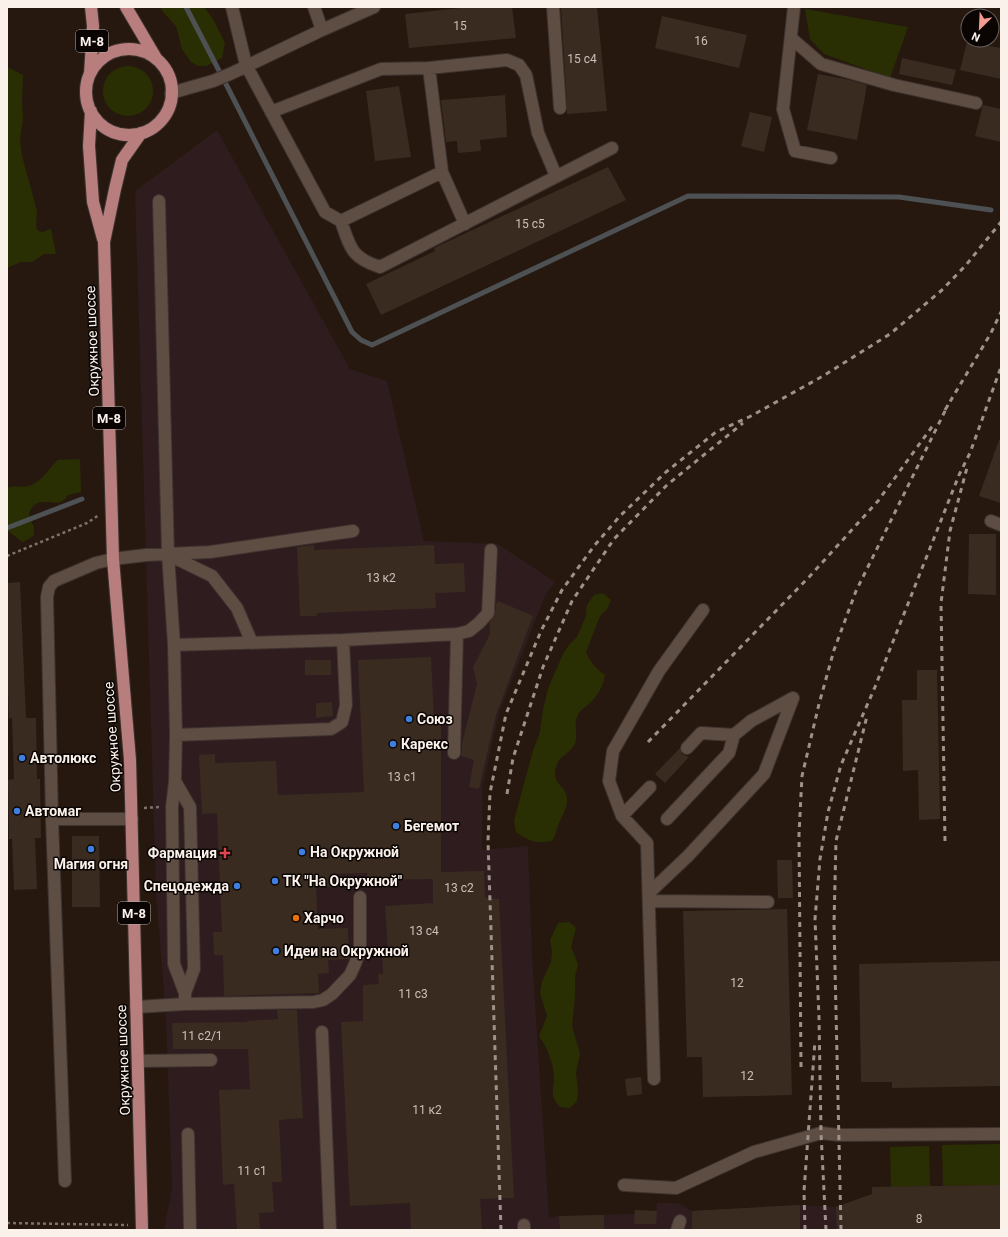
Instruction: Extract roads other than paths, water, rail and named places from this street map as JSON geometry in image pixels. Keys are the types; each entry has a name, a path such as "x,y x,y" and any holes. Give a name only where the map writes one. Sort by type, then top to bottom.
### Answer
{"main road":[{"name":"М-8","path":"90,74 93,26 91,7"},
{"path":"126,7 158,60"},
{"path":"124,48 143,50 158,60 164,67 168,76 171,93 169,106 162,118 149,130 141,133 121,134 104,126 91,111 87,92 90,74 100,60 116,50 124,48"},
{"name":"Окружное шоссе","path":"91,111 89,146 92,202 104,242"},
{"name":"Окружное шоссе","path":"141,133 122,160 114,189 104,242 113,559 130,760 142,1228"}],"lane":[{"path":"232,7 246,65 325,212 341,221 352,251 367,263 380,267 612,148"},
{"path":"314,7 322,30"},
{"path":"171,93 213,81 230,74 246,65 374,7"},
{"path":"553,7 560,108"},
{"path":"794,7 783,109 795,151 831,158"},
{"path":"791,38 821,64 894,85 976,103"},
{"path":"271,112 381,69 429,68 507,60 519,65 526,75 538,133 556,176"},
{"path":"429,68 442,172 465,224"},
{"path":"341,221 442,172"},
{"path":"159,201 168,554 174,645 176,735 175,781 172,807 174,964 185,999"},
{"path":"65,1181 52,819 47,597 49,587 54,581 96,563 113,559 210,552 353,530"},
{"path":"174,645 343,640 457,634 469,632 488,612 491,550"},
{"path":"168,554 212,576 238,608 252,642"},
{"path":"654,1079 647,843 622,816 608,781 612,751 659,671 703,610"},
{"path":"454,752 457,634"},
{"path":"176,735 331,729 342,722 346,705 343,640"},
{"path":"649,897 764,774 793,698 751,721 734,735 729,753 667,819"},
{"path":"687,748 701,733 734,735"},
{"path":"175,781 190,807 194,969 185,999"},
{"path":"622,816 650,787"},
{"path":"52,819 132,819"},
{"path":"136,1007 185,999 314,1002 323,1000 332,994 350,975 360,949 360,897"},
{"path":"649,897 768,902"},
{"path":"322,1032 330,1230"},
{"path":"138,1062 211,1060"},
{"path":"624,1185 676,1188 754,1152 821,1133 839,1135 1001,1134"},
{"path":"188,1134 190,1230"}],"waterway":[{"path":"186,7 352,332 361,340 372,345 688,196 899,197 991,210"},
{"path":"7,528 82,499"}],"railway":[{"path":"501,1230 488,841 490,793 506,714 541,631 562,590 594,546 620,516 666,472 716,432 751,416 823,376 890,334 942,290 966,265 1001,222"},
{"path":"945,410 991,333 1001,312"},
{"path":"826,1230 821,1133 819,1018 815,919 820,859 828,812 841,765 875,687 959,475 970,453 1001,367"},
{"path":"801,1067 799,834 802,776 819,704 834,650 856,591 948,405"},
{"path":"507,794 513,758 543,667 572,601 614,539 667,485 743,423"},
{"path":"648,742 810,576 878,501 934,424"},
{"path":"945,841 941,603 950,531 968,464"},
{"path":"841,1230 834,924 836,841 867,716"},
{"path":"805,1230 804,1191 815,1041"}],"place":[{"name":"Союз","path":"409,719"},
{"name":"Карекс","path":"393,744"},
{"name":"Автолюкс","path":"22,758"},
{"name":"Автомаг","path":"17,811"},
{"name":"Бегемот","path":"396,826"},
{"name":"Магия огня","path":"91,849"},
{"name":"На Окружной","path":"302,852"},
{"name":"Фармация","path":"225,853"},
{"name":"ТК \"На Окружной\"","path":"275,881"},
{"name":"Спецодежда","path":"237,886"},
{"name":"Харчо","path":"296,918"},
{"name":"Идеи на Окружной","path":"276,951"}]}
